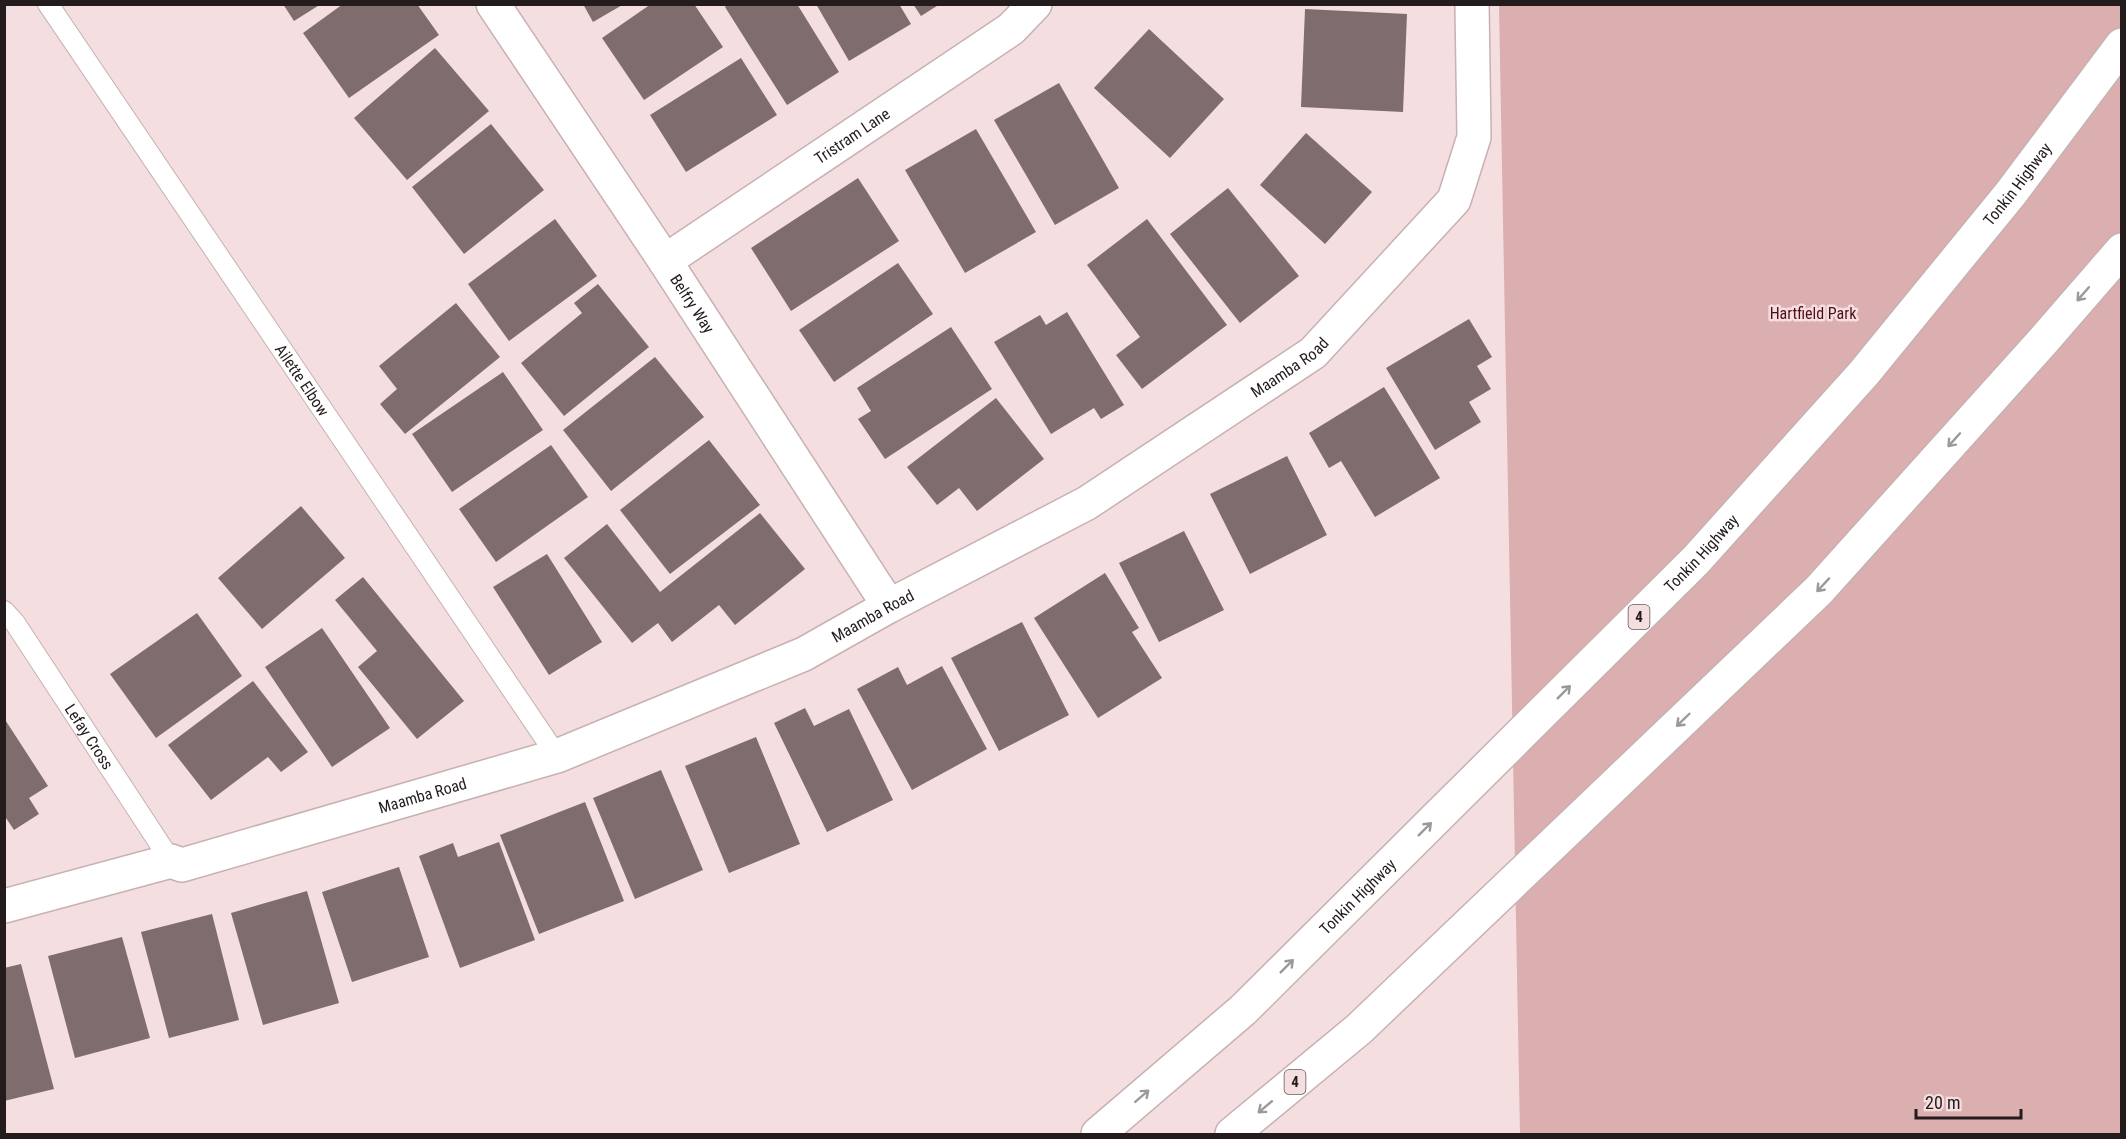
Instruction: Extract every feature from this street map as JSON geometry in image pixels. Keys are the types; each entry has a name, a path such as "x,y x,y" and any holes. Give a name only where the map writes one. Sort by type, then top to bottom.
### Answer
{"main road":[{"name":"Belfry Way","path":"494,4 665,261 889,606"},
{"name":"Tristram Lane","path":"665,261 1011,29 1035,4"},
{"name":"Maamba Road","path":"4,906 171,861 182,865 557,756 804,654 889,606 1087,502 1313,353 1454,200 1474,137 1472,4"},
{"name":"Tonkin Highway","path":"1098,1134 1243,1010 1696,560 1864,373 2011,193 2121,45"},
{"name":"4","path":"1232,1134 1359,1029 1819,590 2043,341 2121,250"}],"lane":[{"name":"Ailette Elbow","path":"48,4 557,756"},
{"name":"Lefay Cross","path":"4,611 15,623 171,861"}],"green space":[{"name":"Hartfield Park","path":"1499,5 2121,5 2121,1134 1520,1134"}],"building":[{"path":"283,4 321,4 294,21"},
{"path":"343,4 417,4 439,35 349,98 303,33"},
{"path":"583,4 624,4 593,22"},
{"path":"651,4 694,4 723,47 644,100 602,38"},
{"path":"728,4 797,4 839,72 787,105 725,7"},
{"path":"816,4 899,4 911,24 849,61"},
{"path":"913,4 940,4 921,16"},
{"path":"1305,9 1407,14 1403,112 1301,107"},
{"path":"1149,29 1224,99 1170,158 1094,88"},
{"path":"435,48 489,111 407,180 354,118"},
{"path":"741,58 777,115 686,172 650,115"},
{"path":"1059,83 1119,188 1055,225 994,120"},
{"path":"491,124 544,190 464,254 412,187"},
{"path":"976,129 1036,232 965,273 905,170"},
{"path":"1306,133 1372,192 1325,244 1260,185"},
{"path":"858,178 899,241 791,311 751,248"},
{"path":"1228,188 1299,276 1240,323 1170,234"},
{"path":"555,219 597,276 509,341 468,284"},
{"path":"1147,219 1227,325 1142,389 1116,355 1140,337 1087,265"},
{"path":"898,263 933,314 834,382 799,330"},
{"path":"598,284 649,347 564,416 521,363 582,313 574,303"},
{"path":"456,303 500,357 405,434 380,404 397,389 379,366"},
{"path":"1067,312 1124,405 1101,419 1094,408 1051,434 994,342 1040,315 1046,325"},
{"path":"1469,319 1492,357 1477,366 1491,389 1469,402 1481,422 1435,450 1386,368"},
{"path":"951,327 992,389 885,459 858,419 871,411 857,388"},
{"path":"655,357 704,417 611,491 563,430"},
{"path":"503,372 543,430 452,492 412,434"},
{"path":"1384,387 1440,478 1375,517 1341,461 1329,468 1309,433"},
{"path":"996,398 1044,459 977,511 959,488 937,505 907,467"},
{"path":"709,440 760,505 670,574 620,510"},
{"path":"551,445 588,497 496,562 459,509"},
{"path":"1287,456 1327,535 1250,574 1210,494"},
{"path":"301,506 345,558 262,629 218,578"},
{"path":"760,513 805,569 735,625 719,605 672,642 658,623 632,643 564,558 607,524 660,592"},
{"path":"1184,531 1224,610 1159,642 1119,563"},
{"path":"547,554 602,642 549,675 493,587"},
{"path":"1105,573 1139,628 1132,632 1162,678 1098,718 1034,618"},
{"path":"363,577 464,701 417,739 358,667 377,651 335,600"},
{"path":"197,613 242,676 156,738 110,674"},
{"path":"1022,622 1069,715 999,751 951,658"},
{"path":"322,628 390,728 332,767 265,667"},
{"path":"942,666 987,749 912,790 857,689 898,667 907,685"},
{"path":"253,681 308,752 281,772 268,757 211,800 168,745"},
{"path":"805,708 814,726 849,709 893,800 827,832 774,723"},
{"path":"4,718 48,786 29,798 39,814 14,830 4,815"},
{"path":"756,737 800,844 729,873 685,766"},
{"path":"661,770 703,870 635,899 593,798"},
{"path":"585,802 624,901 539,934 500,835"},
{"path":"499,842 535,940 460,968 419,856 453,843 458,857"},
{"path":"399,867 429,957 352,982 322,892"},
{"path":"307,891 339,1003 263,1025 231,913"},
{"path":"212,914 239,1020 169,1038 141,932"},
{"path":"122,937 150,1038 75,1058 48,956"},
{"path":"21,964 54,1089 4,1101 4,968"}]}
